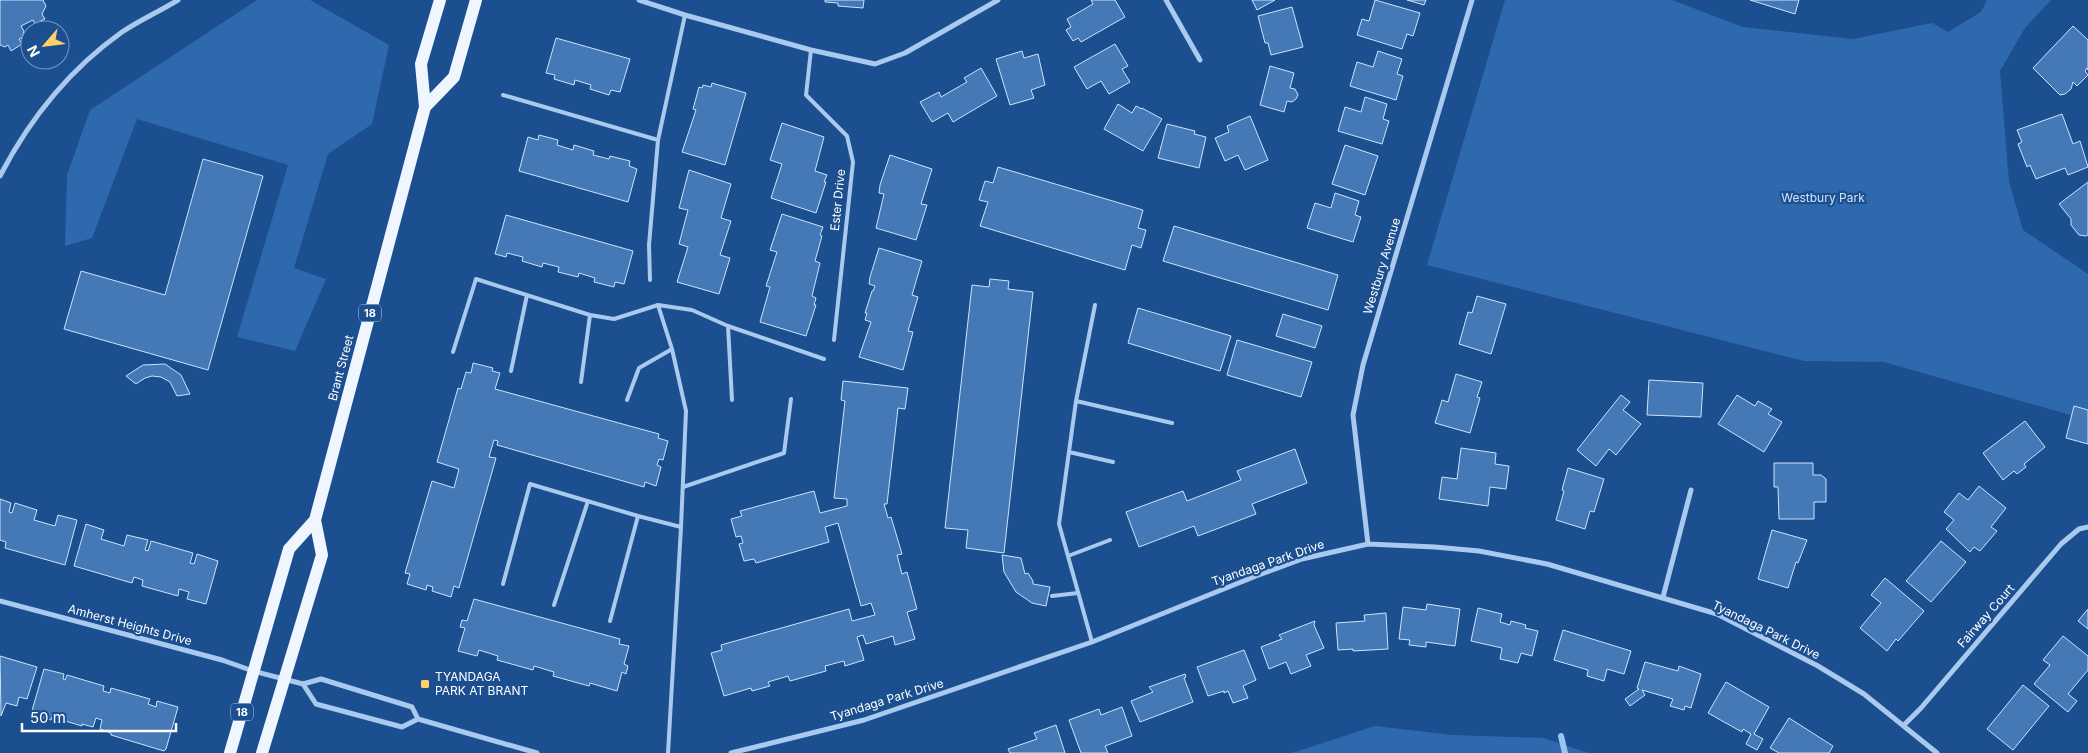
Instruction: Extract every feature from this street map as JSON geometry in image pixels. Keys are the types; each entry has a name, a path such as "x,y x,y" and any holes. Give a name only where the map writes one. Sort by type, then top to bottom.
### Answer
{"main road":[{"name":"Brant Street","path":"262,753 322,555 315,520 425,107 421,64 440,0"},
{"name":"Brant Street","path":"425,107 454,77 476,0"},
{"name":"Brant Street","path":"230,753 289,549 315,520"}],"street":[{"path":"0,176 15,147 32,122 72,73 122,32 178,0"},
{"path":"639,0 810,50 875,64 905,53 998,0"},
{"path":"1166,0 1200,60"},
{"name":"Westbury Avenue","path":"1368,544 1353,415 1363,365 1472,0"},
{"path":"1663,597 1691,490"},
{"name":"Fairway Court","path":"1904,725 1921,708 2061,544 2079,529 2088,527"},
{"name":"Tyandaga Park Drive","path":"731,753 864,720 1092,642 1274,569 1311,557 1368,544 1410,545 1479,551 1547,564 1717,614 1818,666 1864,694 1937,753"},
{"name":"Amherst Heights Drive","path":"0,601 222,660 253,671"},
{"path":"253,671 303,684 321,679 412,707 418,719"},
{"path":"303,684 316,704 402,727 418,719 537,753"}],"lane":[{"path":"650,280 649,245 658,140 685,15"},
{"name":"Ester Drive","path":"810,50 806,95 847,136 853,162 834,340"},
{"path":"503,95 658,140"},
{"path":"453,352 476,279 590,315 614,319 658,306 692,310 728,326 824,360"},
{"path":"511,371 527,295"},
{"path":"1092,642 1059,524 1076,401 1095,305"},
{"path":"658,306 672,349 686,410 668,753"},
{"path":"581,382 590,315"},
{"path":"728,326 732,400"},
{"path":"627,400 639,368 672,349"},
{"path":"682,487 784,453 791,400"},
{"path":"1076,401 1172,423"},
{"path":"1069,452 1112,462"},
{"path":"504,584 530,484 681,527"},
{"path":"554,605 588,501"},
{"path":"610,621 638,516"},
{"path":"1068,556 1110,540"},
{"path":"1052,596 1078,593"}],"green space":[{"path":"257,0 310,0 389,45 372,124 328,154 294,268 326,279 295,351 237,337 288,165 137,119 92,238 65,246 67,175 90,110"},
{"name":"Westbury Park","path":"1505,0 1672,0 1743,27 1853,39 1932,23 1948,32 1981,12 1987,0 2051,0 2025,28 2000,71 2009,182 2023,230 2088,274 2088,420 1884,362 1804,361 1427,265"},
{"path":"1375,726 1452,735 1544,738 1588,753 1292,753"}],"building":[{"path":"0,0 43,0 46,6 42,14 45,19 20,20 20,45 11,51 8,45 5,47 0,45"},
{"path":"825,0 864,0 863,8 838,6 838,3 825,2"},
{"path":"1091,0 1115,0 1125,17 1081,42 1078,38 1073,41 1066,30 1071,27 1067,19 1093,4"},
{"path":"1252,0 1275,0 1257,10"},
{"path":"1375,0 1420,13 1413,36 1407,34 1402,49 1357,35 1362,19 1369,21"},
{"path":"1407,0 1426,0 1424,5"},
{"path":"1750,0 1799,0 1795,14"},
{"path":"1292,7 1303,47 1271,55 1268,43 1265,43 1258,16"},
{"path":"2073,26 2088,40 2088,70 2087,68 2085,71 2088,75 2077,86 2073,82 2071,89 2065,94 2060,95 2033,68"},
{"path":"556,38 630,59 620,92 611,90 609,95 590,89 591,85 575,80 574,85 554,79 555,75 546,73"},
{"path":"1115,44 1128,66 1122,69 1130,82 1109,94 1101,81 1087,89 1074,67"},
{"path":"1022,51 1024,58 1038,54 1045,85 1031,90 1034,98 1010,105 996,59"},
{"path":"1378,51 1402,59 1397,74 1403,76 1396,100 1350,86 1357,62 1373,67"},
{"path":"1270,66 1294,73 1290,88 1295,89 1298,95 1292,102 1287,101 1284,112 1260,105"},
{"path":"981,68 997,96 953,122 948,113 932,122 920,102 939,92 941,97 967,82 964,78"},
{"path":"712,83 746,93 725,165 682,152 696,110 693,109 699,87 702,88 703,85 711,87"},
{"path":"1365,97 1387,104 1383,119 1389,121 1382,144 1338,131 1345,107 1361,112"},
{"path":"1118,104 1132,113 1136,106 1162,119 1143,151 1104,129"},
{"path":"2062,114 2073,144 2080,141 2088,167 2068,175 2065,168 2036,179 2030,165 2027,167 2018,144 2022,142 2017,130"},
{"path":"1250,116 1268,160 1245,170 1238,155 1225,161 1215,138 1229,132 1227,126"},
{"path":"782,123 824,137 815,171 827,175 816,213 771,198 782,164 770,160"},
{"path":"1167,124 1195,131 1194,134 1206,137 1199,168 1158,158"},
{"path":"539,135 558,140 557,145 573,150 574,145 594,151 593,155 609,159 610,156 630,161 629,166 637,169 628,202 519,171 528,137 538,140"},
{"path":"1345,145 1378,156 1365,195 1332,184"},
{"path":"890,155 932,169 921,204 927,205 916,240 876,228 884,194 879,193 880,185"},
{"path":"203,159 263,176 208,370 64,329 81,271 165,295"},
{"path":"998,167 1143,210 1138,228 1146,230 1141,248 1132,245 1125,270 980,226 988,202 979,200 985,181 993,183"},
{"path":"689,170 731,184 721,218 731,221 720,255 730,258 719,294 677,282 688,247 679,244 688,210 679,208"},
{"path":"2088,182 2088,235 2086,236 2079,235 2071,225 2071,219 2059,204"},
{"path":"1335,193 1359,201 1355,215 1361,217 1353,242 1307,228 1315,203 1331,208"},
{"path":"782,214 823,227 815,261 820,263 812,296 816,298 814,305 816,305 806,336 760,322 770,287 766,286 777,252 770,250"},
{"path":"506,215 633,251 624,284 615,282 614,287 594,282 595,278 579,273 578,277 558,272 559,267 543,263 542,267 522,261 523,257 507,253 506,257 495,254"},
{"path":"1174,226 1338,275 1328,310 1163,261"},
{"path":"879,248 922,261 912,295 918,297 908,331 913,332 903,370 859,357 871,322 865,320 867,313 865,313 875,286 869,284"},
{"path":"990,279 1009,281 1008,289 1033,292 1004,553 966,548 968,530 945,528 972,285 989,287"},
{"path":"1477,296 1506,304 1491,354 1459,344 1468,312 1472,313"},
{"path":"1138,308 1231,336 1220,371 1128,343"},
{"path":"1283,314 1322,326 1315,348 1276,336"},
{"path":"1237,340 1312,362 1301,397 1227,375"},
{"path":"473,363 493,368 492,371 500,373 495,389 659,434 658,438 668,441 663,460 659,459 657,465 661,467 656,486 645,482 644,487 497,445 498,441 494,440 489,457 496,458 459,588 454,586 451,597 432,591 433,587 427,585 426,590 407,584 410,574 405,573 432,481 454,488 459,469 437,462 458,388 461,389 466,372 471,373"},
{"path":"165,364 181,375 190,394 177,396 170,382 161,377 152,376 136,384 126,376 143,365"},
{"path":"1456,374 1482,382 1477,397 1480,398 1470,433 1435,423 1442,400 1448,402"},
{"path":"1649,380 1703,383 1701,417 1647,415"},
{"path":"843,381 908,388 905,409 898,408 887,504 884,504 888,518 891,517 902,554 897,555 902,574 907,572 917,609 907,612 915,639 895,645 893,636 866,644 863,635 857,637 864,660 845,666 844,661 825,666 826,671 790,681 788,676 768,682 770,686 752,691 751,688 724,696 711,653 722,650 721,645 849,609 852,621 875,615 871,603 861,606 838,523 825,527 829,542 756,563 754,559 744,561 739,544 743,543 741,536 736,537 731,519 742,516 740,511 814,491 820,513 847,506 847,499 834,498 845,401 841,400"},
{"path":"1621,395 1630,402 1623,410 1641,424 1616,455 1609,449 1596,466 1577,450"},
{"path":"1737,395 1755,406 1758,401 1772,409 1768,414 1782,422 1764,452 1718,424"},
{"path":"2074,406 2088,410 2088,444 2066,438"},
{"path":"2025,421 2045,447 2024,464 2026,467 2017,474 2014,471 2003,480 1983,453"},
{"path":"1461,448 1496,453 1495,464 1509,466 1506,489 1490,487 1488,506 1439,499 1442,477 1457,479"},
{"path":"1295,449 1307,483 1252,504 1256,514 1198,536 1194,526 1139,547 1126,512 1183,491 1187,501 1241,480 1237,471"},
{"path":"1774,463 1813,463 1813,475 1821,475 1826,479 1826,502 1814,502 1814,519 1779,519 1778,487 1774,487"},
{"path":"1568,468 1604,479 1594,512 1590,511 1585,529 1556,520"},
{"path":"1979,486 2006,508 1991,527 1997,531 1980,551 1974,547 1970,552 1946,529 1954,520 1944,512 1959,493 1968,500"},
{"path":"0,499 11,503 9,512 12,513 15,503 37,510 34,520 55,526 58,515 77,520 65,565 5,548 6,542 0,540"},
{"path":"86,524 104,530 101,539 124,546 127,535 148,540 145,550 148,551 151,541 193,553 190,563 194,564 197,554 218,561 206,604 187,599 189,592 179,589 178,596 142,586 143,580 134,577 132,583 74,566"},
{"path":"1772,530 1807,540 1798,563 1796,562 1788,588 1758,579"},
{"path":"1941,541 1966,562 1931,602 1906,581"},
{"path":"1002,555 1021,558 1025,574 1028,573 1033,584 1050,587 1046,606 1032,603 1016,592 1004,572"},
{"path":"1885,578 1924,611 1898,641 1896,639 1887,651 1860,628 1881,603 1871,595"},
{"path":"474,599 620,639 619,644 629,646 624,664 628,666 626,674 622,672 617,691 590,683 589,686 553,676 554,672 534,666 533,670 497,660 498,656 479,650 477,656 458,651 465,628 460,627 462,620 467,621"},
{"path":"1427,604 1460,609 1455,646 1426,642 1426,647 1409,645 1410,640 1399,639 1403,607 1426,610"},
{"path":"1478,608 1502,614 1500,622 1510,625 1511,621 1526,625 1525,628 1538,631 1532,656 1521,653 1518,663 1500,659 1502,648 1471,641"},
{"path":"2088,609 2088,629 2078,621"},
{"path":"1386,613 1388,649 1338,650 1336,623 1365,621 1364,615"},
{"path":"1315,621 1314,625 1324,648 1306,655 1311,666 1291,674 1286,662 1269,669 1261,647 1282,639 1279,635"},
{"path":"1563,630 1631,651 1624,674 1607,669 1604,681 1587,676 1588,670 1554,660"},
{"path":"2063,636 2088,656 2088,670 2068,694 2077,701 2068,712 2034,684 2050,665 2043,660"},
{"path":"1244,650 1256,680 1243,686 1248,698 1233,703 1228,691 1208,696 1197,667"},
{"path":"0,656 37,667 27,699 19,697 17,706 6,703 1,716"},
{"path":"1645,662 1678,671 1679,666 1701,674 1691,708 1685,706 1684,710 1670,706 1673,699 1642,690 1645,695 1630,706 1625,699 1639,689 1637,688"},
{"path":"44,669 64,674 63,679 65,680 67,675 104,686 103,691 110,693 111,688 150,699 148,704 156,707 157,701 178,707 166,749 164,751 111,735 111,733 100,729 102,720 96,718 93,727 82,724 82,726 52,717 51,720 31,714"},
{"path":"1185,674 1186,677 1184,678 1193,702 1140,722 1131,701 1153,692 1149,687"},
{"path":"1726,682 1769,707 1754,734 1763,739 1757,750 1746,744 1751,734 1743,729 1742,732 1708,713"},
{"path":"2023,685 2049,706 2013,750 1987,729"},
{"path":"1122,707 1132,736 1105,746 1108,753 1081,753 1069,720 1099,709 1101,715"},
{"path":"1789,718 1833,746 1829,753 1779,753 1770,748"},
{"path":"1056,725 1065,753 1010,753 1008,749 1037,739 1034,733"}],"waterway":[{"path":"1561,736 1565,753"}],"place":[{"name":"TYANDAGA PARK AT BRANT","path":"425,684"}]}
